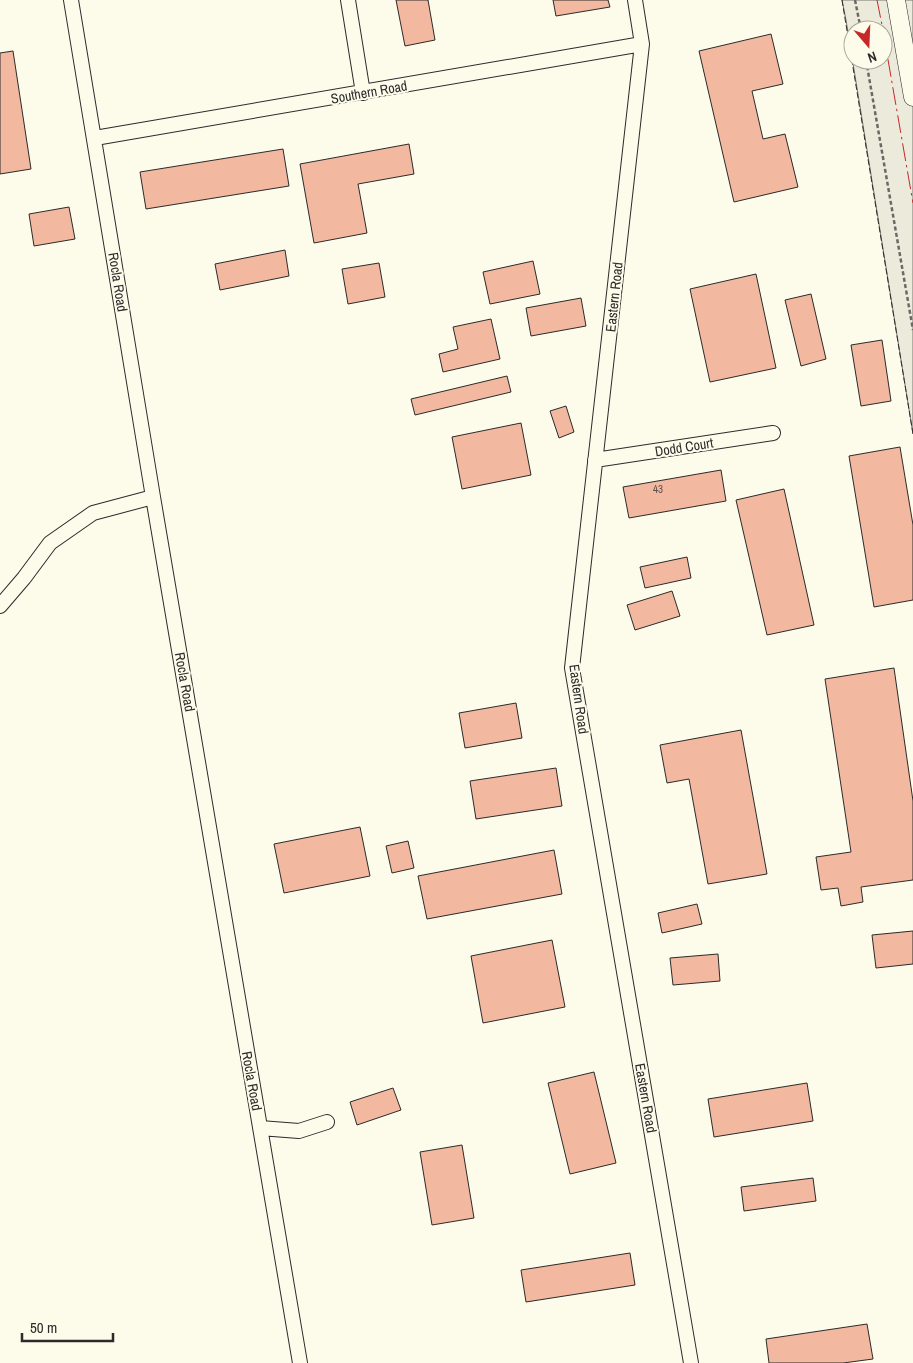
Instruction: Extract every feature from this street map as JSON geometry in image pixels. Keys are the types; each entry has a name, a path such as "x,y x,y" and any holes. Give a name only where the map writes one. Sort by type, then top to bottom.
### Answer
{"main road":[{"path":"896,0 913,97"}],"street":[{"name":"Rocla Road","path":"71,0 300,1363"},
{"path":"348,0 363,93"},
{"name":"Eastern Road","path":"635,0 642,44 572,668 691,1363"},
{"name":"Southern Road","path":"95,138 642,44"},
{"name":"Dodd Court","path":"595,460 773,433"},
{"path":"0,606 50,543 93,513 153,496"},
{"path":"260,1128 298,1131 327,1122"}],"path":[{"path":"856,0 859,20"},
{"path":"868,70 913,330"}],"shaded area":[{"path":"842,0 913,0 913,434 854,70 893,70 893,20 846,20"}],"building":[{"path":"396,0 428,0 435,40 405,46"},
{"path":"553,0 608,0 610,7 556,16"},
{"path":"771,34 783,84 752,91 763,139 785,134 798,187 734,202 699,51"},
{"path":"13,51 31,169 0,174 0,53"},
{"path":"409,144 414,174 358,184 367,233 314,243 300,164"},
{"path":"283,149 289,186 146,209 140,172"},
{"path":"69,207 75,239 34,246 29,214"},
{"path":"285,250 289,276 220,290 215,264"},
{"path":"533,261 540,294 490,304 483,272"},
{"path":"379,263 385,297 348,304 342,269"},
{"path":"756,274 776,368 710,382 690,289"},
{"path":"811,294 826,359 801,366 785,300"},
{"path":"581,298 586,326 531,336 526,308"},
{"path":"491,319 500,359 443,372 439,354 458,349 453,327"},
{"path":"882,340 891,401 861,406 851,345"},
{"path":"507,376 511,392 415,415 411,399"},
{"path":"566,406 574,432 559,438 550,411"},
{"path":"521,423 531,475 462,489 452,437"},
{"path":"900,447 913,525 913,600 874,607 849,456"},
{"path":"721,470 726,501 629,518 623,487"},
{"path":"784,489 814,625 767,635 736,500"},
{"path":"687,557 691,578 645,588 640,567"},
{"path":"672,591 680,616 635,630 627,605"},
{"path":"894,668 913,801 913,880 861,887 863,902 841,906 838,888 821,890 816,857 851,852 825,679"},
{"path":"516,703 522,738 465,748 459,713"},
{"path":"741,730 767,874 708,884 689,779 667,783 660,745"},
{"path":"556,768 562,806 476,819 470,781"},
{"path":"360,827 370,876 284,893 274,844"},
{"path":"408,841 414,868 392,873 386,846"},
{"path":"554,850 562,894 427,919 418,876"},
{"path":"697,904 702,924 662,933 658,913"},
{"path":"913,931 913,964 876,968 872,935"},
{"path":"552,940 565,1007 483,1023 471,956"},
{"path":"718,954 720,981 673,985 670,958"},
{"path":"594,1072 616,1163 570,1174 548,1083"},
{"path":"807,1083 813,1121 714,1137 708,1099"},
{"path":"393,1088 401,1110 357,1125 350,1102"},
{"path":"462,1145 474,1218 432,1225 420,1152"},
{"path":"813,1178 816,1201 744,1211 741,1187"},
{"path":"630,1253 635,1285 526,1302 521,1270"},
{"path":"867,1324 873,1359 843,1363 769,1363 766,1339"}],"fence":[{"path":"842,0 913,434"}],"power":[{"path":"877,0 881,20"},
{"path":"890,70 913,203"}]}
